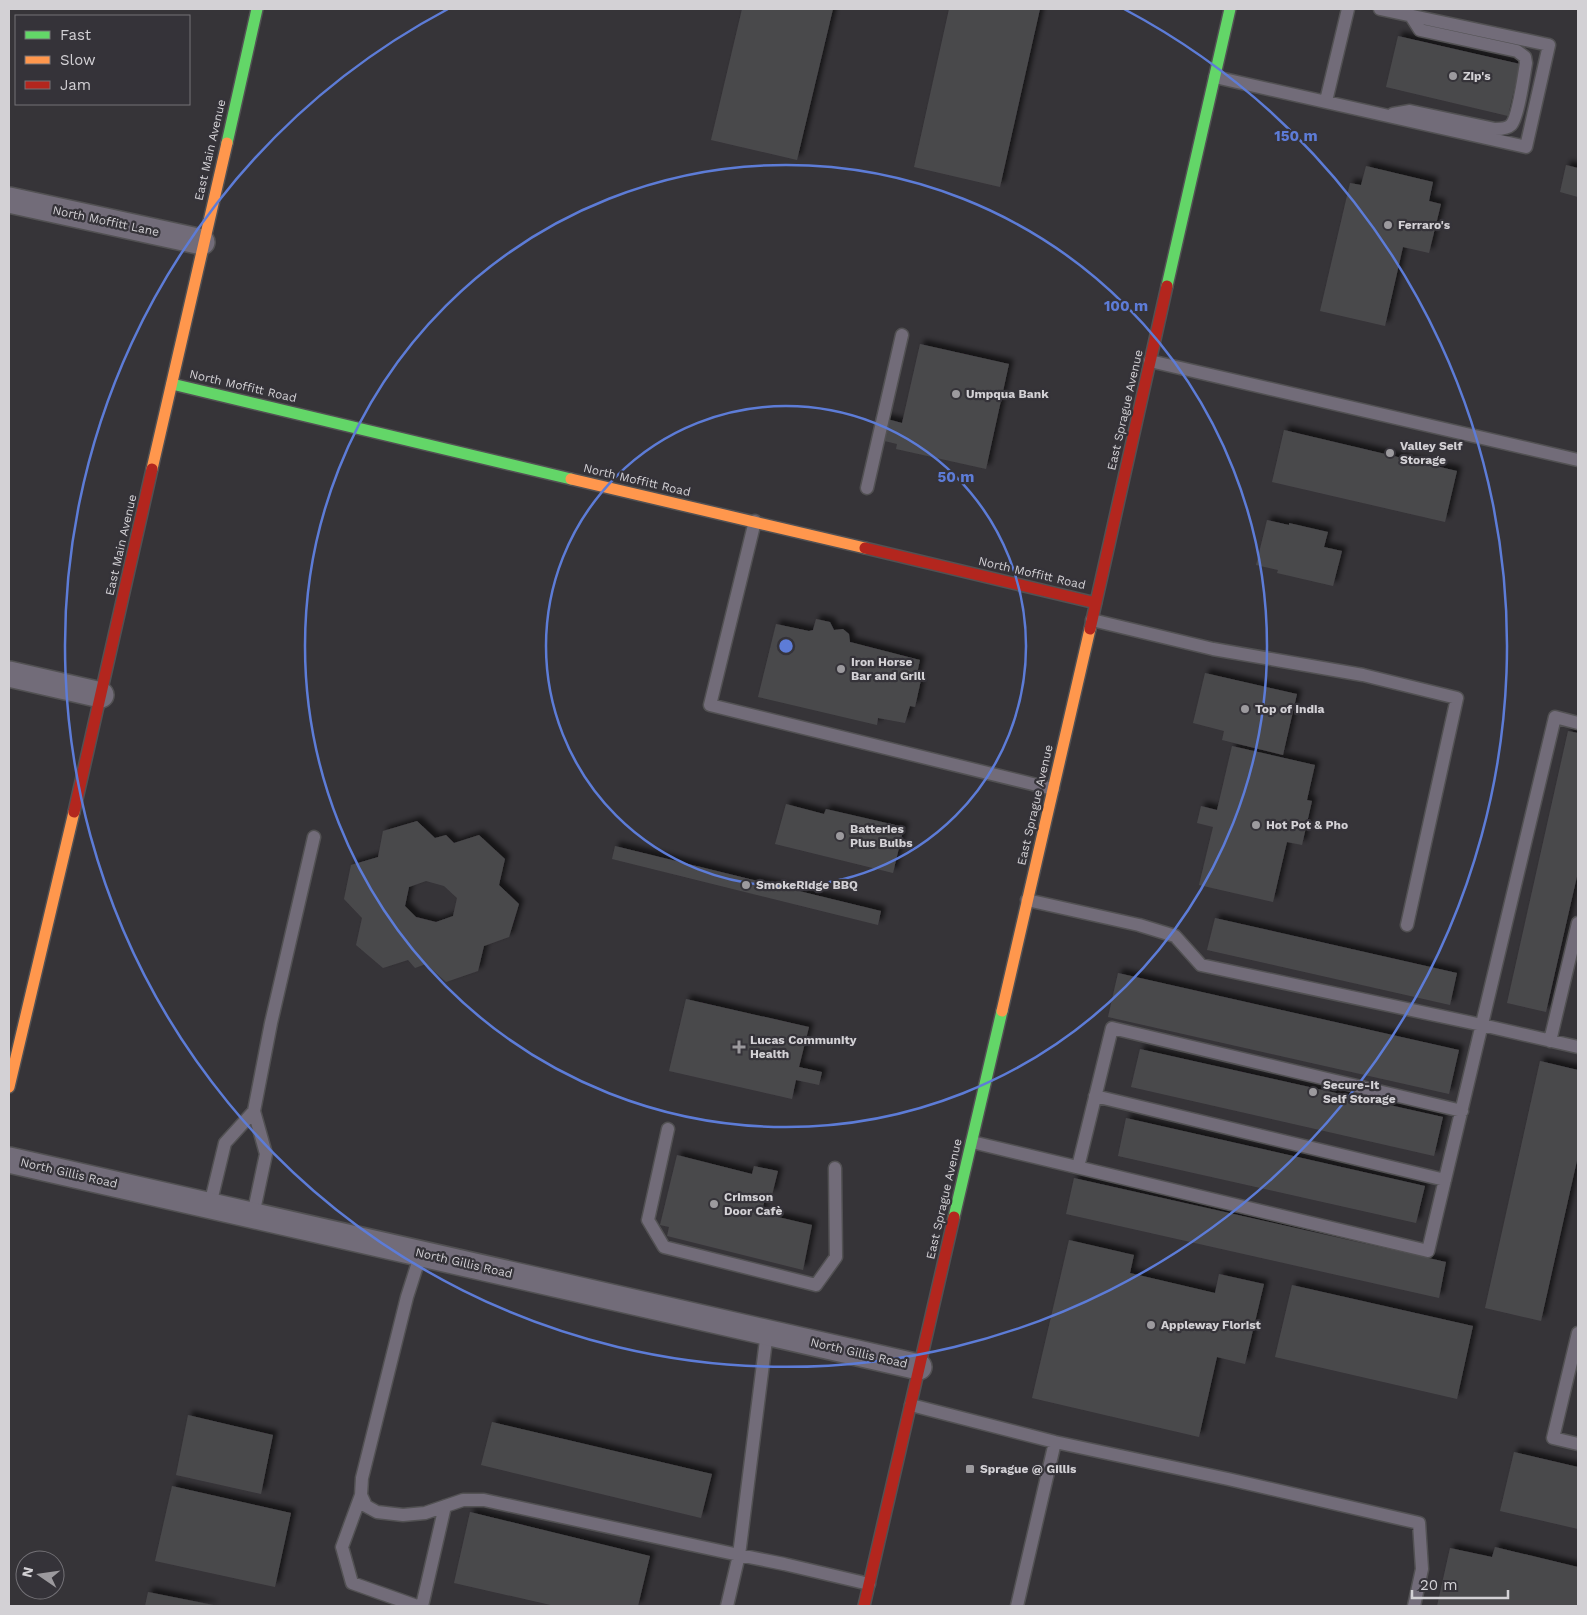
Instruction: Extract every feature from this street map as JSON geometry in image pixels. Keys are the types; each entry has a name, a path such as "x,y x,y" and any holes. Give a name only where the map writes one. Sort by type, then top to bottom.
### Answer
{"street":[{"name":"East Main Avenue","path":"9,1088 101,695 172,384 202,242 257,9"},
{"name":"East Sprague Avenue","path":"864,1606 1096,603 1230,9"},
{"name":"North Moffitt Lane","path":"9,200 202,242"},
{"name":"North Moffitt Road","path":"172,384 1096,603"},
{"path":"9,674 101,695"},
{"name":"North Gillis Road","path":"9,1160 920,1367"}],"lane":[{"path":"1326,101 1348,9"},
{"path":"1215,77 1526,147 1549,45 1380,9"},
{"path":"1388,115 1410,111 1495,129 1511,125 1516,113 1526,63 1525,57 1517,51 1420,30 1411,16"},
{"path":"867,488 902,335"},
{"path":"1150,361 1578,460"},
{"path":"755,522 710,705 1053,789"},
{"path":"1092,620 1213,649 1363,675 1457,698 1407,925"},
{"path":"972,1142 1428,1251 1555,717 1578,723"},
{"path":"253,1215 266,1154 254,1111 271,1023 314,837"},
{"path":"1027,900 1139,925 1175,936 1202,965 1578,1047"},
{"path":"1550,1041 1578,923"},
{"path":"1078,1167 1112,1028 1462,1111"},
{"path":"1095,1096 1445,1180"},
{"path":"210,1205 225,1143 254,1111"},
{"path":"668,1129 648,1220 664,1247 816,1285 836,1257 836,1168"},
{"path":"416,1606 352,1583 342,1547 361,1495 362,1478 421,1253"},
{"path":"727,1606 739,1555 767,1332"},
{"path":"1578,1333 1553,1438 1578,1444"},
{"path":"910,1405 1055,1442 1419,1523 1422,1569 1414,1606"},
{"path":"1017,1606 1055,1442"},
{"path":"361,1495 366,1506 377,1512 403,1515 425,1513 463,1500 484,1500 869,1584"},
{"path":"422,1606 445,1506"}],"building":[{"path":"742,9 833,9 797,160 711,140"},
{"path":"949,9 1040,9 1000,187 914,167"},
{"name":"Zip's","path":"1398,36 1520,64 1508,116 1386,87"},
{"path":"1566,165 1578,168 1578,197 1560,192"},
{"name":"Ferraro's","path":"1366,166 1433,182 1429,201 1441,204 1429,253 1403,247 1385,326 1320,311 1350,183 1361,185"},
{"name":"Umpqua Bank","path":"920,344 1009,364 986,469 896,449 897,444 872,438 876,416 902,423"},
{"path":"1284,430 1457,471 1445,522 1272,482"},
{"path":"1267,520 1328,532 1324,547 1342,551 1333,586 1277,573 1278,570 1256,565"},
{"name":"Iron Horse Bar and Grill","path":"816,619 830,622 834,630 843,629 849,634 850,642 920,660 916,678 921,680 915,707 910,706 905,723 878,718 877,725 758,697 776,624 809,631 813,630"},
{"name":"Top of India","path":"1205,673 1297,694 1283,755 1222,740 1224,731 1193,723"},
{"path":"1568,731 1578,733 1578,872 1546,1012 1507,1003"},
{"name":"Hot Pot & Pho","path":"1232,746 1315,765 1307,800 1312,801 1302,845 1287,842 1273,902 1199,885 1213,827 1197,823 1201,806 1217,810"},
{"name":"Batteries Plus Bulbs","path":"786,804 824,814 826,809 904,827 893,873 775,844"},
{"path":"417,821 435,838 446,835 454,843 479,835 505,859 499,885 519,904 509,937 484,946 478,971 446,982 426,964 415,968 408,960 383,968 356,945 362,918 344,899 351,865 378,857 383,831","holes":["426,881 444,886 457,898 453,916 436,922 416,917 405,906 409,887"]},
{"name":"SmokeRidge BBQ","path":"615,846 881,911 878,925 612,859"},
{"path":"1215,918 1457,973 1450,1005 1207,950"},
{"path":"1118,973 1459,1050 1449,1094 1108,1017"},
{"name":"Lucas Community Health","path":"686,999 809,1027 799,1067 822,1072 819,1085 796,1080 792,1099 669,1071"},
{"path":"1140,1049 1443,1117 1434,1156 1131,1087"},
{"path":"1540,1061 1578,1070 1578,1156 1541,1321 1485,1308"},
{"path":"1126,1118 1425,1186 1416,1223 1118,1156"},
{"name":"Crimson Door Cafè","path":"677,1155 752,1174 754,1166 778,1171 772,1195 767,1193 761,1213 812,1225 803,1270 667,1236 669,1227 660,1225"},
{"path":"1074,1178 1446,1262 1439,1298 1066,1214"},
{"name":"Appleway Florist","path":"1069,1240 1134,1255 1130,1273 1215,1293 1219,1274 1264,1284 1245,1364 1217,1357 1199,1437 1032,1398"},
{"path":"1292,1285 1473,1326 1457,1399 1275,1357"},
{"path":"188,1415 273,1435 261,1494 176,1475"},
{"path":"492,1422 712,1474 701,1518 481,1465"},
{"path":"1514,1452 1578,1467 1578,1529 1500,1511"},
{"path":"172,1486 291,1513 275,1587 155,1561"},
{"path":"470,1512 650,1556 638,1606 555,1606 454,1583"},
{"path":"1495,1547 1578,1567 1578,1606 1437,1606 1450,1548 1492,1557"},
{"path":"148,1592 213,1605 213,1606 145,1606"}],"traffic: fast":[{"path":"227,143 257,9"},
{"path":"1167,286 1230,9"},
{"path":"172,384 571,479"},
{"path":"954,1217 1002,1011"}],"traffic: slow":[{"path":"152,469 227,143"},
{"path":"571,479 865,548"},
{"path":"1002,1011 1090,629"},
{"path":"9,1087 74,812"}],"traffic: jam":[{"path":"1090,629 1167,286"},
{"path":"74,812 152,469"},
{"path":"865,548 1096,603"},
{"path":"864,1606 954,1217"}],"place":[{"name":"Zip's","path":"1453,76"},
{"name":"Ferraro's","path":"1388,225"},
{"name":"Umpqua Bank","path":"956,394"},
{"name":"Valley Self Storage","path":"1390,453"},
{"name":"Iron Horse Bar and Grill","path":"841,669"},
{"name":"Top of India","path":"1245,709"},
{"name":"Hot Pot & Pho","path":"1256,825"},
{"name":"Batteries Plus Bulbs","path":"840,836"},
{"name":"SmokeRidge BBQ","path":"746,885"},
{"name":"Lucas Community Health","path":"739,1047"},
{"name":"Secure-It Self Storage","path":"1313,1092"},
{"name":"Crimson Door Cafè","path":"714,1204"},
{"name":"Appleway Florist","path":"1151,1325"},
{"name":"Sprague @ Gillis","path":"970,1469"}]}
